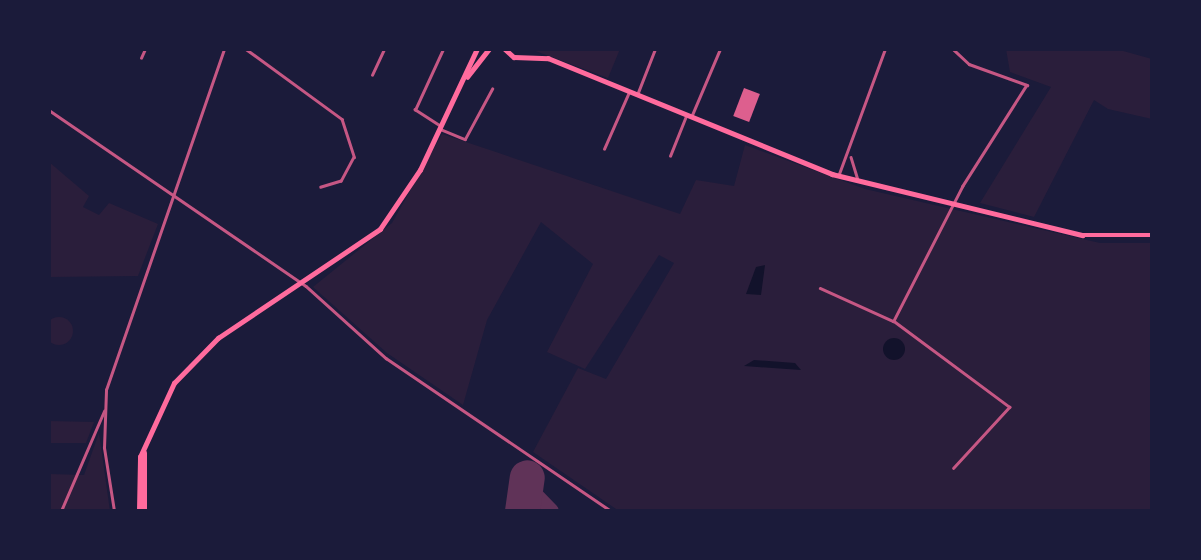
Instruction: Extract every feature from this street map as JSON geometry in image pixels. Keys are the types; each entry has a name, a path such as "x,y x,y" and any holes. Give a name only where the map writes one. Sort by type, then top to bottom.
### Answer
{"main road":[{"path":"141,511 145,441 159,405 193,358 304,285 380,229 441,128 477,49"},
{"path":"463,83 489,49 496,49"},
{"path":"505,49 514,57 548,58 838,176 956,201 1083,234 1152,235"}],"street":[{"path":"141,58 145,49"},
{"path":"61,511 104,411 115,359 223,49"},
{"path":"246,49 342,119 354,157 341,181 321,187"},
{"path":"372,75 384,49"},
{"path":"443,49 415,110 441,128 465,139 492,89"},
{"path":"637,95 655,49"},
{"path":"670,156 720,49"},
{"path":"838,176 850,154 885,49"},
{"path":"894,321 956,201 1027,85 969,64 953,49"},
{"path":"604,149 629,92"},
{"path":"49,110 304,285 386,358 611,511"},
{"path":"850,154 858,181"},
{"path":"820,288 894,321 1010,407 954,468"},
{"path":"104,411 114,511"}],"shaded area":[{"path":"530,49 620,49 608,78"},
{"path":"1006,49 1116,49 1152,59 1152,119 1108,109 1094,100 1034,217 980,203 1051,87 1010,72"},
{"path":"442,134 680,214 696,180 734,186 745,145 865,189 1100,243 1152,243 1152,511 619,511 533,452 578,368 606,379 674,263 659,255 585,369 547,352 593,264 541,222 487,320 463,405 387,353 313,287 392,223"},
{"path":"49,162 89,196 83,207 99,215 109,203 158,224 138,276 49,277"},
{"path":"765,265 761,295 746,294 756,267"},
{"path":"59,317 69,321 73,331 69,341 59,345 49,341 45,331 49,321"},
{"path":"894,338 902,341 905,349 902,357 894,360 886,357 883,349 886,341"},
{"path":"754,360 795,363 801,370 744,366"},
{"path":"49,421 94,422 86,443 49,443"},
{"path":"99,433 110,511 49,511 49,474 84,475"}],"building":[{"path":"744,88 760,94 749,122 733,116"}],"taxiway":[{"path":"526,484 552,511"}],"runway":[{"path":"522,511 527,477"}]}
